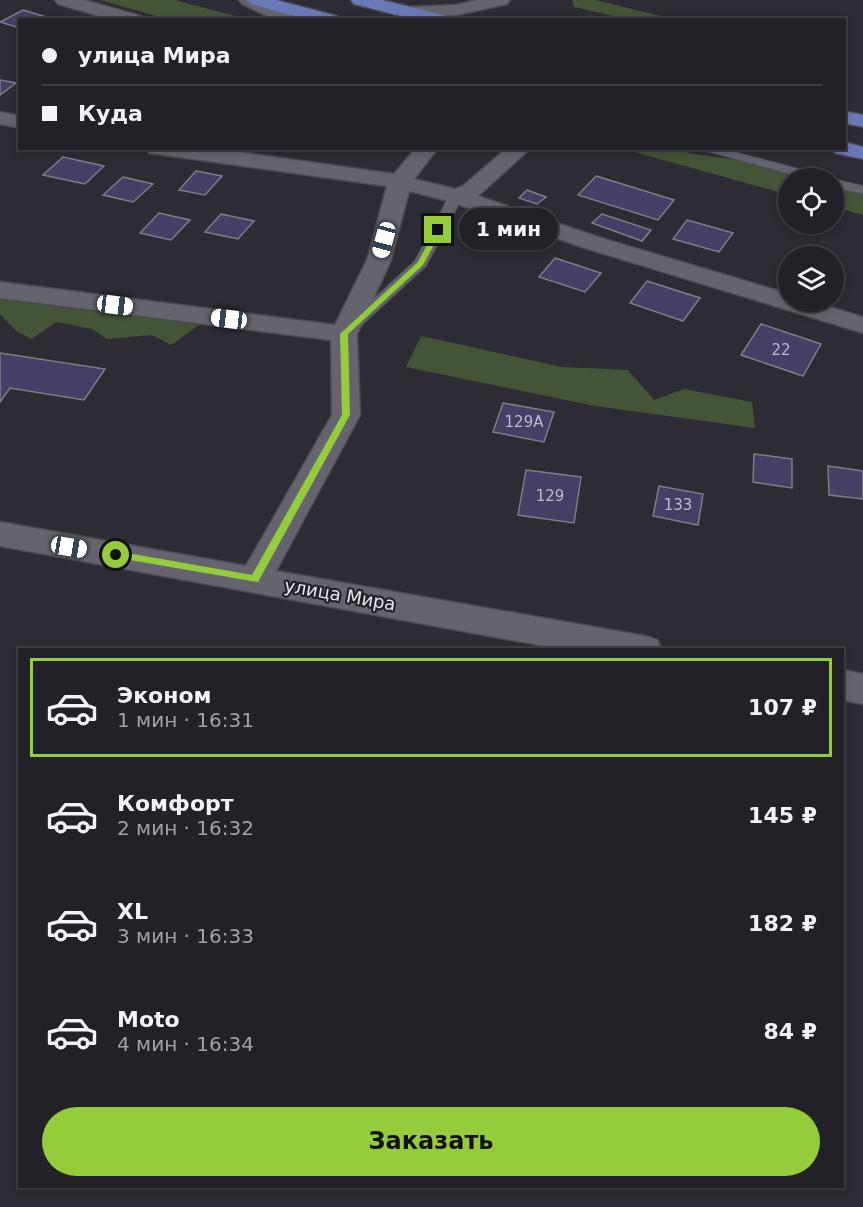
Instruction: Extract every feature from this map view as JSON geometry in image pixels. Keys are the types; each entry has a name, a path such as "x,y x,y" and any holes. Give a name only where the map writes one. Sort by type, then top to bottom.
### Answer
{"main road":[{"path":"256,0 324,18"},
{"path":"360,0 433,18"},
{"path":"846,117 863,121"},
{"path":"846,149 863,153"}],"street":[{"path":"64,0 128,18"},
{"path":"248,0 283,18"},
{"path":"409,12 456,10 501,0 502,12 506,18"},
{"path":"0,118 18,122"},
{"path":"172,150 400,181 456,196 593,243 863,326"},
{"path":"255,579 346,415 344,334 379,260 400,181 426,150"},
{"path":"456,196 471,191 519,150"},
{"path":"0,290 344,334"},
{"name":"улица Мира","path":"0,534 255,579 585,644 625,648"},
{"path":"844,685 863,689"}],"lane":[{"path":"710,150 779,168"},
{"path":"844,185 863,190"},
{"path":"344,334 421,263 456,196"}],"green space":[{"path":"100,0 175,0 242,18 163,18"},
{"path":"572,0 595,0 669,18 623,18 574,7"},
{"path":"628,150 678,150 778,168 778,192"},
{"path":"844,184 863,189 863,215 844,210"},
{"path":"0,294 140,312 199,325 171,345 152,335 107,339 92,329 57,322 31,339 16,331 0,314"},
{"path":"421,336 562,367 628,370 654,400 684,389 752,402 755,428 595,406 406,367"}],"building":[{"path":"23,10 43,16 18,18 18,27 0,22"},
{"path":"0,80 16,83 0,95"},
{"path":"63,157 104,166 85,184 43,175"},
{"path":"196,171 222,176 205,195 179,190"},
{"path":"596,176 674,200 658,220 578,195"},
{"path":"123,177 153,184 133,202 103,195"},
{"path":"527,190 546,197 537,204 519,198"},
{"path":"159,213 190,220 171,240 140,233"},
{"path":"221,214 254,221 238,239 205,232"},
{"path":"602,214 651,230 642,241 592,223"},
{"path":"687,220 733,233 719,252 673,239"},
{"path":"555,258 601,273 585,292 539,277"},
{"path":"647,281 700,298 683,321 630,303"},
{"path":"761,324 821,344 803,376 741,355"},
{"path":"0,353 105,369 84,400 10,388 0,402"},
{"path":"503,403 554,412 544,442 493,432"},
{"path":"754,454 792,459 792,488 753,482"},
{"path":"828,466 863,471 863,499 829,495"},
{"path":"526,470 581,477 574,523 518,515"},
{"path":"659,486 703,494 698,525 653,516"}],"route":[{"path":"116,555 255,579 346,415 344,334 421,263 438,230"}]}
